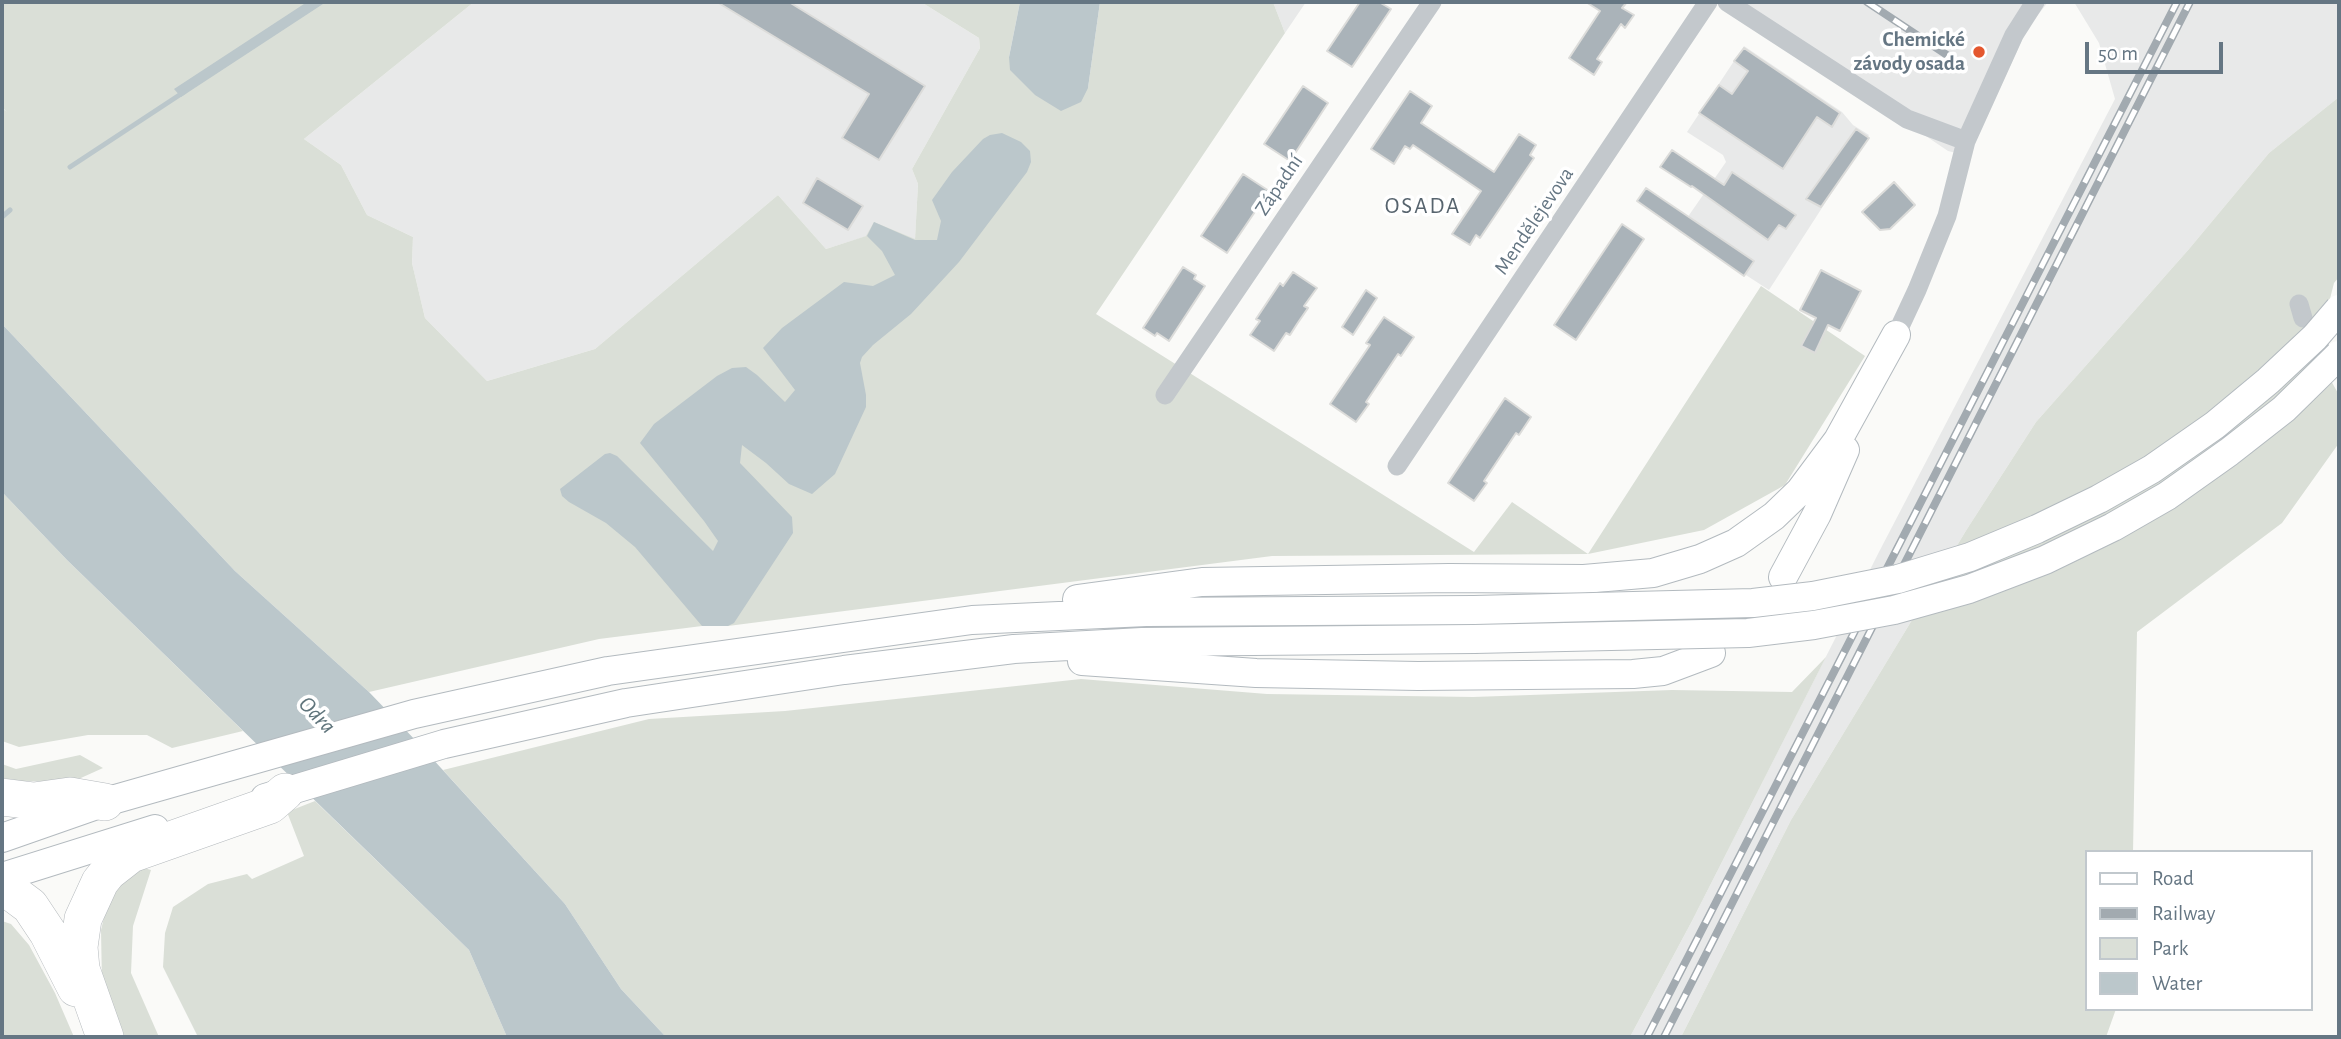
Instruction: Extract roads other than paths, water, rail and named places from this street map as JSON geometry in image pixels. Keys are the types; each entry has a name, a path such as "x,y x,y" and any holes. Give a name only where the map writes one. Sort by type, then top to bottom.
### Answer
{"highway":[{"path":"103,1034 82,969 79,933 100,882 131,845 271,805 285,792"},
{"path":"2,797 34,801 70,796 106,802"},
{"path":"2,885 30,906 103,1034"}],"main road":[{"path":"972,620 1146,612 1474,610 1753,603 1813,596 1898,579 1970,557 2037,529 2152,469 2215,425 2268,381 2315,337 2339,309"},
{"path":"1783,577 1817,514 1896,335"},
{"path":"2,838 106,802 414,713 608,671 972,620 1050,603 1202,582 1435,578 1584,579 1653,573 1700,559 1735,543 1774,516 1800,491 1838,440 1896,335"},
{"path":"285,792 444,744 626,702 844,670 1014,649 1142,642 1748,634 1894,610 1969,589 2045,560 2113,527 2167,496 2230,452 2284,409 2339,355"},
{"path":"1014,649 1078,661 1256,673 1418,676 1633,674 1662,671 1711,653"},
{"path":"2,877 131,845"}],"street":[{"name":"Západní","path":"1165,395 1432,2"},
{"name":"Mendělejevova","path":"1397,466 1708,2"},
{"path":"1727,2 1907,119 1966,141"},
{"path":"1896,335 1947,216 1966,141 2014,35 2035,2"}],"water":[{"path":"307,2 326,2 181,97 174,89"},
{"path":"1020,2 1100,2 1088,88 1081,102 1061,111 1035,95 1010,70 1009,57"},
{"path":"1002,133 1021,142 1030,151 1031,162 1027,172 959,262 911,314 862,357 860,363 866,407 835,474 812,494 789,484 742,445 740,463 792,517 793,533 734,623 728,626 702,626 635,547 606,523 569,502 562,496 560,489 605,454 610,453 617,456 713,551 718,541 640,443 654,424 717,376 732,368 746,367 785,402 795,390 763,348 782,328 844,282 873,286 895,275 882,251 867,236 874,222 915,240 937,240 941,221 932,200 952,172 983,139"},
{"name":"Odra","path":"2,324 235,571 369,692 420,745 565,904 621,989 666,1037 507,1037 469,950 67,560 2,492"}],"waterway":[{"path":"70,167 184,92"},
{"path":"2,217 10,210"}],"railway":[{"path":"1867,2 1953,59"},
{"path":"1647,1037 2177,2"},
{"path":"1664,1037 2190,2"}],"place":[{"name":"Chemické závody osada","path":"1979,52"}],"district":[{"name":"OSADA","path":"1423,206"}]}
